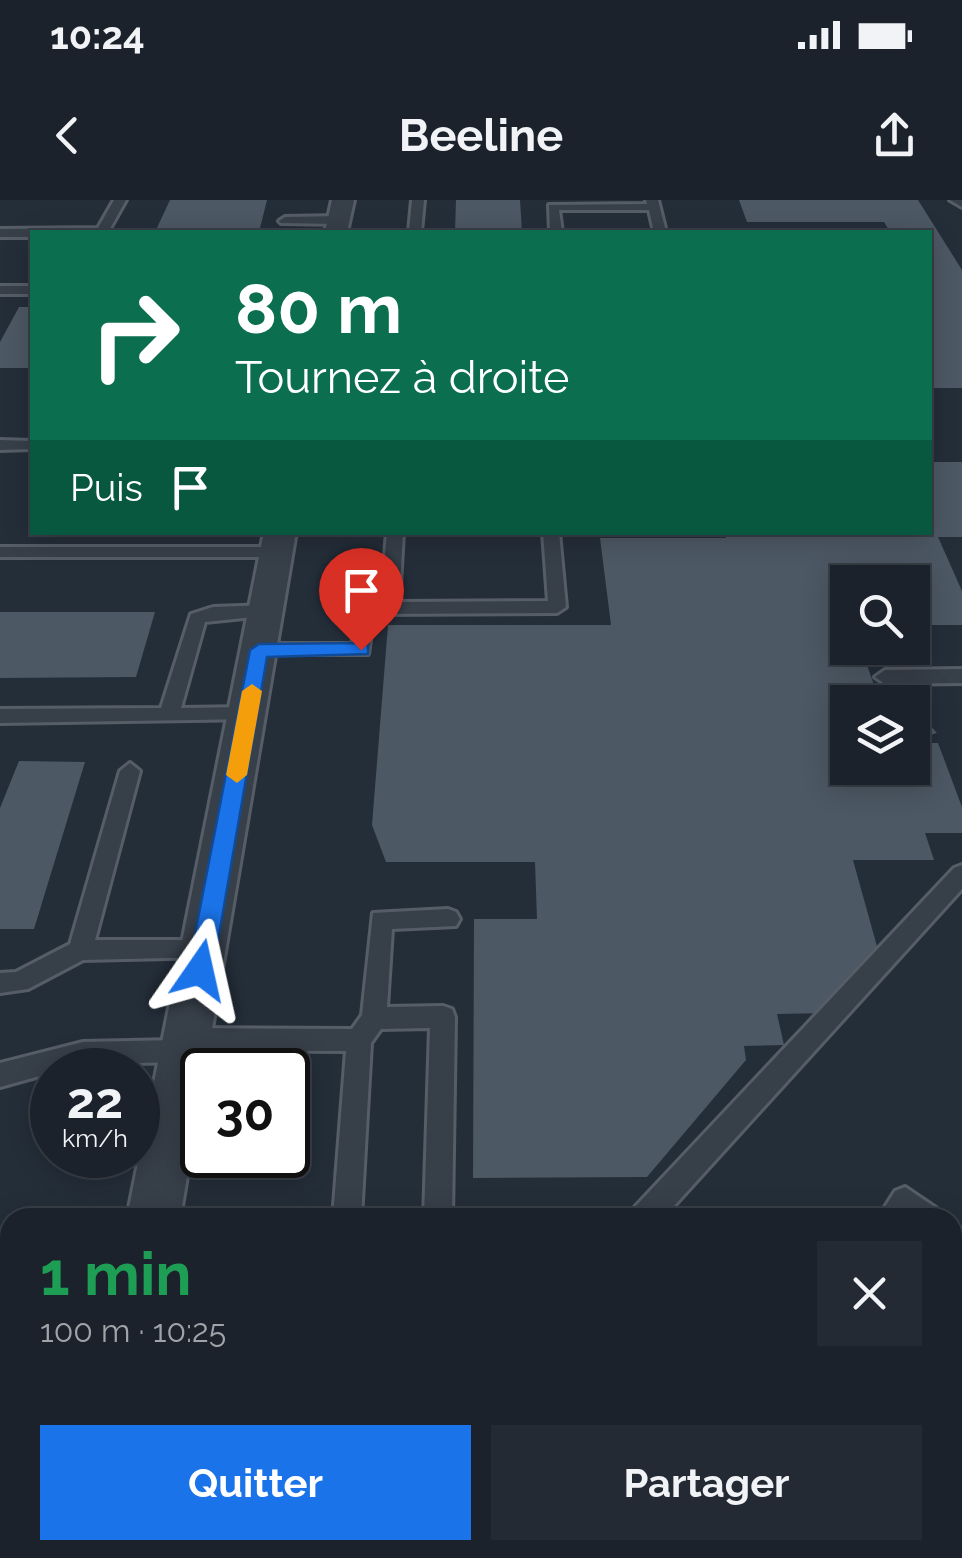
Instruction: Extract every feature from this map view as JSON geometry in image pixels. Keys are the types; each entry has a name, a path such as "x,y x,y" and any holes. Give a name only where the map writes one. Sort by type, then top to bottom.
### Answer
{"street":[{"path":"155,1208 279,542"}],"lane":[{"path":"103,230 120,200"},
{"path":"415,230 418,200"},
{"path":"556,230 553,206 653,203 660,230"},
{"path":"284,221 339,218"},
{"path":"0,233 30,232"},
{"path":"0,290 30,290"},
{"path":"0,303 30,303"},
{"path":"0,446 30,446"},
{"path":"390,607 395,535"},
{"path":"169,715 197,618 213,612 262,630 361,650 365,608 557,606 551,535"},
{"path":"0,552 279,542"},
{"path":"885,677 962,676"},
{"path":"0,716 248,714"},
{"path":"80,950 130,771"},
{"path":"653,1208 962,874"},
{"path":"347,1208 381,920 448,919"},
{"path":"0,983 19,982 80,950 204,950"},
{"path":"0,1075 83,1053 367,1029 443,1017 438,1208"}],"building":[{"path":"170,200 267,200 260,230 156,230"},
{"path":"456,200 520,200 522,230 455,230"},
{"path":"739,200 918,200 962,270 962,388 932,388 932,230 889,230 884,222 747,222"},
{"path":"19,307 30,307 30,368 0,368 0,342"},
{"path":"932,462 962,462 962,537 938,537 962,591 962,625 930,625 930,565 830,565 830,665 867,665 874,685 830,685 830,785 930,785 930,743 938,743 962,807 962,833 925,833 934,860 853,860 878,950 826,1013 777,1014 784,1045 744,1046 746,1060 647,1177 473,1178 474,919 537,919 535,862 386,862 372,825 388,625 611,625 600,538 932,535"},
{"path":"0,612 155,612 136,677 0,678"},
{"path":"19,761 85,762 34,929 0,929 0,808"}],"slow traffic":[{"path":"237,775 252,691"}],"route":[{"path":"200,970 259,650 361,650"}]}
